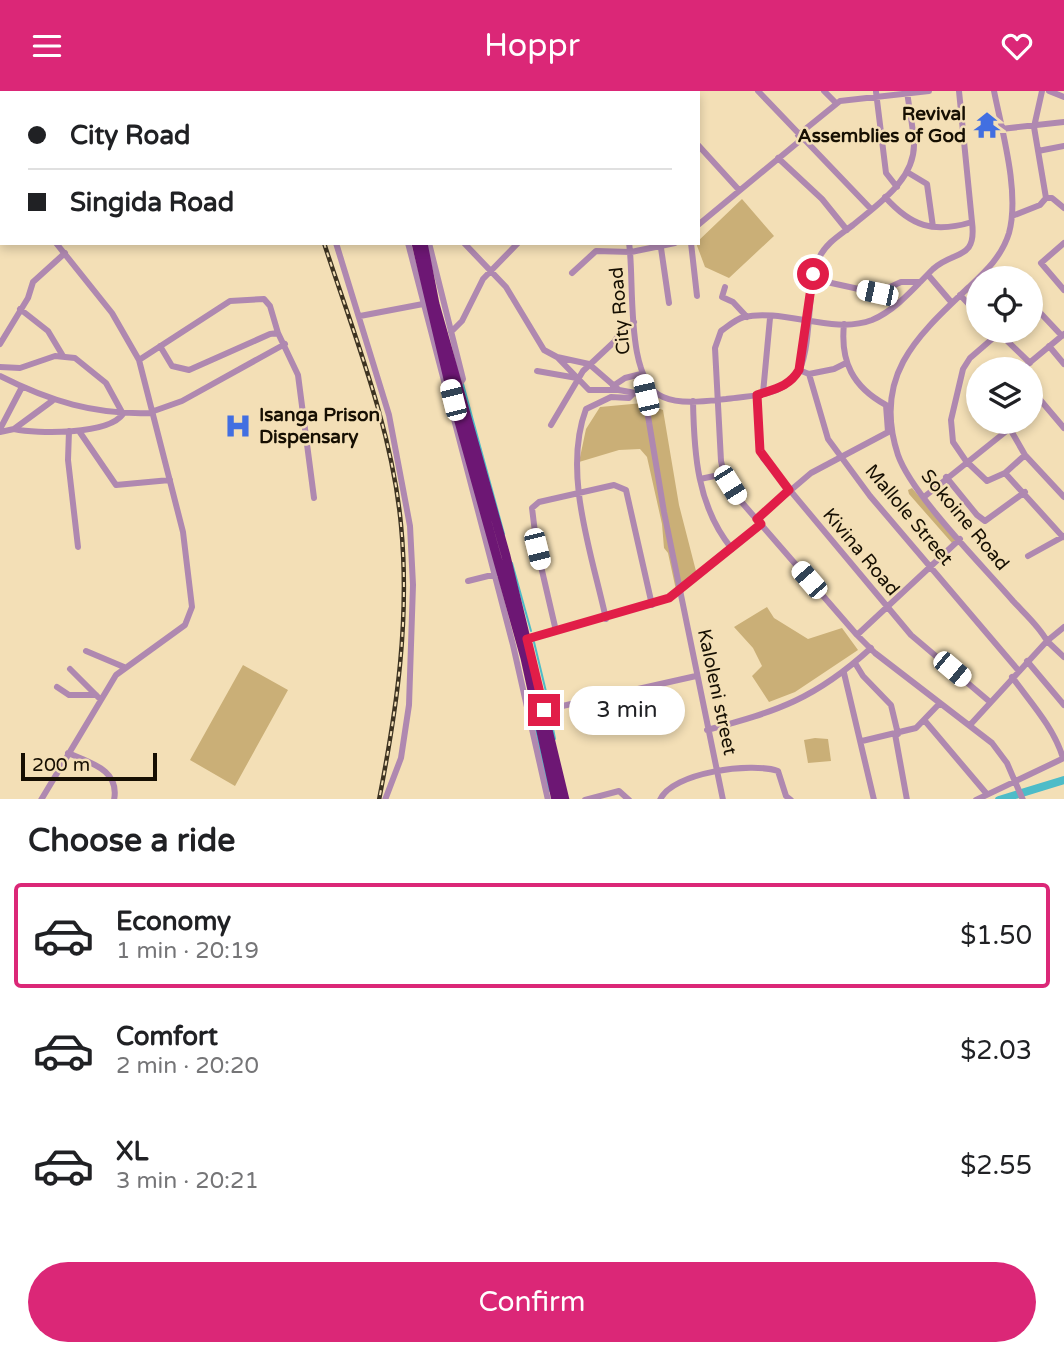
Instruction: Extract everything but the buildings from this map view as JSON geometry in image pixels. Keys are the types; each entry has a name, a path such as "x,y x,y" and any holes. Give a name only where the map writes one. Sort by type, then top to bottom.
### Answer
{"highway":[{"path":"416,245 425,304 498,574 565,799"},
{"path":"423,245 435,304 527,639 556,799"}],"street":[{"path":"758,91 871,209"},
{"path":"824,91 835,102"},
{"path":"700,222 778,158 835,102 876,93 929,91"},
{"path":"959,91 974,240 971,245 954,259 936,267 929,276 881,315 857,324 747,317 718,334 717,400 723,474 738,498 857,635 1000,751 1019,785 1023,799"},
{"name":"Sokoine Road","path":"990,266 1001,252 1012,216 994,91"},
{"path":"1042,91 1034,127 1046,198"},
{"path":"1049,91 1064,97"},
{"path":"846,363 834,369 808,374 799,370 813,279 825,248 897,187 907,173 914,143 907,92"},
{"path":"876,93 886,173 897,187"},
{"path":"1001,129 1064,123"},
{"path":"1038,151 1064,146"},
{"path":"700,147 739,190"},
{"path":"778,158 822,199 847,230"},
{"path":"907,173 927,184 933,227"},
{"path":"885,197 909,221 933,227 972,222"},
{"path":"1012,216 1040,205 1046,198 1052,198 1064,208"},
{"path":"1064,243 1041,263 1064,290"},
{"path":"42,799 98,697 124,667 185,625 191,614 183,533 139,359 112,313 58,245"},
{"path":"337,245 389,415 410,526 413,585 409,705 401,758 385,799"},
{"path":"360,316 425,304 409,245"},
{"path":"429,245 463,379 459,384"},
{"path":"466,245 514,297 530,323 537,341 591,391 616,388 628,377 641,374"},
{"path":"469,249 475,245"},
{"path":"451,333 462,321 489,273 517,245"},
{"path":"594,245 596,251"},
{"name":"City Road","path":"629,245 634,322 641,374 649,388 672,400 717,400 778,389 799,370"},
{"path":"572,273 596,251 631,252 669,245"},
{"path":"691,245 698,296"},
{"path":"661,248 669,303"},
{"path":"0,344 33,282 65,253"},
{"path":"929,276 952,303"},
{"path":"813,279 877,293 901,282 920,282"},
{"path":"725,287 722,297 733,302 747,317"},
{"name":"Sokoine Road","path":"966,289 912,342 902,364 893,398 890,431 906,474 1047,641 1064,657"},
{"path":"960,295 966,301"},
{"path":"139,359 230,301 257,298 268,302 278,333 298,375 314,498"},
{"path":"20,309 48,331 63,356"},
{"path":"1036,357 1063,335 1043,315"},
{"name":"Kivina Road","path":"769,318 760,394 760,451 789,490 911,635 990,702"},
{"path":"551,425 577,378 614,342 621,331 634,322"},
{"path":"527,639 652,605 682,590 732,549 789,490 811,473 890,431 886,405 870,395 846,363 841,348 844,324"},
{"path":"160,346 172,366 189,370 270,334 278,333"},
{"path":"986,343 963,369 950,431 953,442 966,461 987,481 1005,473 1025,455"},
{"path":"1006,343 1017,357"},
{"path":"0,376 52,401 123,414 151,412 182,401 285,344"},
{"path":"1049,346 1064,364"},
{"path":"0,367 20,368 63,356 80,360 103,379 123,414"},
{"path":"557,357 589,364 616,388 646,395"},
{"path":"537,371 577,378"},
{"name":"Kaloleni street","path":"641,374 696,676 723,799"},
{"name":"Mallole Street","path":"808,374 824,430 870,496 1018,670"},
{"path":"0,430 22,387"},
{"path":"606,619 575,475 586,409 611,397 629,398 633,394"},
{"path":"14,429 52,401"},
{"path":"693,401 695,463 699,479 716,529 732,549"},
{"path":"1043,403 1064,428"},
{"path":"0,430 79,431 113,423 123,414"},
{"path":"69,431 68,460 78,547"},
{"path":"79,431 116,485 170,480"},
{"path":"924,497 998,434"},
{"path":"1012,434 1025,455 1064,497"},
{"path":"1005,473 1063,536 1028,556"},
{"path":"699,479 723,474"},
{"path":"946,477 976,515 985,521 1025,492"},
{"path":"556,631 537,549 532,508 539,502 614,485 626,490 652,605"},
{"path":"857,635 960,539"},
{"path":"468,580 498,574 548,799"},
{"path":"970,725 1018,670 1064,627"},
{"path":"707,730 776,711 844,673 871,649"},
{"path":"86,651 124,667"},
{"path":"1027,661 1064,705"},
{"path":"855,663 863,676 891,705 907,799"},
{"path":"70,669 98,697"},
{"path":"844,673 874,799"},
{"path":"540,711 696,676"},
{"path":"977,799 986,793 1019,785 1063,758 1053,734 1012,677"},
{"path":"57,687 69,695 98,697"},
{"path":"862,741 916,728 940,703"},
{"path":"925,721 986,793"},
{"path":"68,753 108,773 115,785 114,799"},
{"path":"660,799 674,783 718,772 755,768 778,771 786,796 790,799"},
{"path":"589,799 619,791 628,799"}],"shaded area":[{"path":"742,199 774,236 729,278 705,267 697,245 700,245 700,239"},
{"path":"643,403 663,410 679,505 697,575 676,590 668,553 664,548 662,524 647,457 640,449 619,450 579,462 586,429 600,407"},
{"path":"912,488 956,540 952,543 909,494 908,490"},
{"path":"767,607 774,618 808,639 842,628 858,650 795,692 769,702 752,676 762,666 753,648 734,627"},
{"path":"243,665 288,690 235,786 190,760"},
{"path":"828,739 831,761 808,763 804,740"}],"waterway":[{"path":"463,384 504,534"},
{"path":"512,563 531,631"},
{"path":"534,642 549,704"},
{"path":"532,711 549,791"},
{"path":"550,713 555,739"},
{"path":"1002,799 1064,780"}],"railway":[{"path":"325,245 381,417 401,525 403,629 396,697 379,799"}],"place":[{"name":"Revival Assemblies of God","path":"987,125"},
{"name":"Isanga Prison Dispensary","path":"238,426"}],"route":[{"path":"544,710 527,639 606,619 669,598 761,524 757,519 789,490 760,451 757,395 778,389 799,370 813,274"}]}
